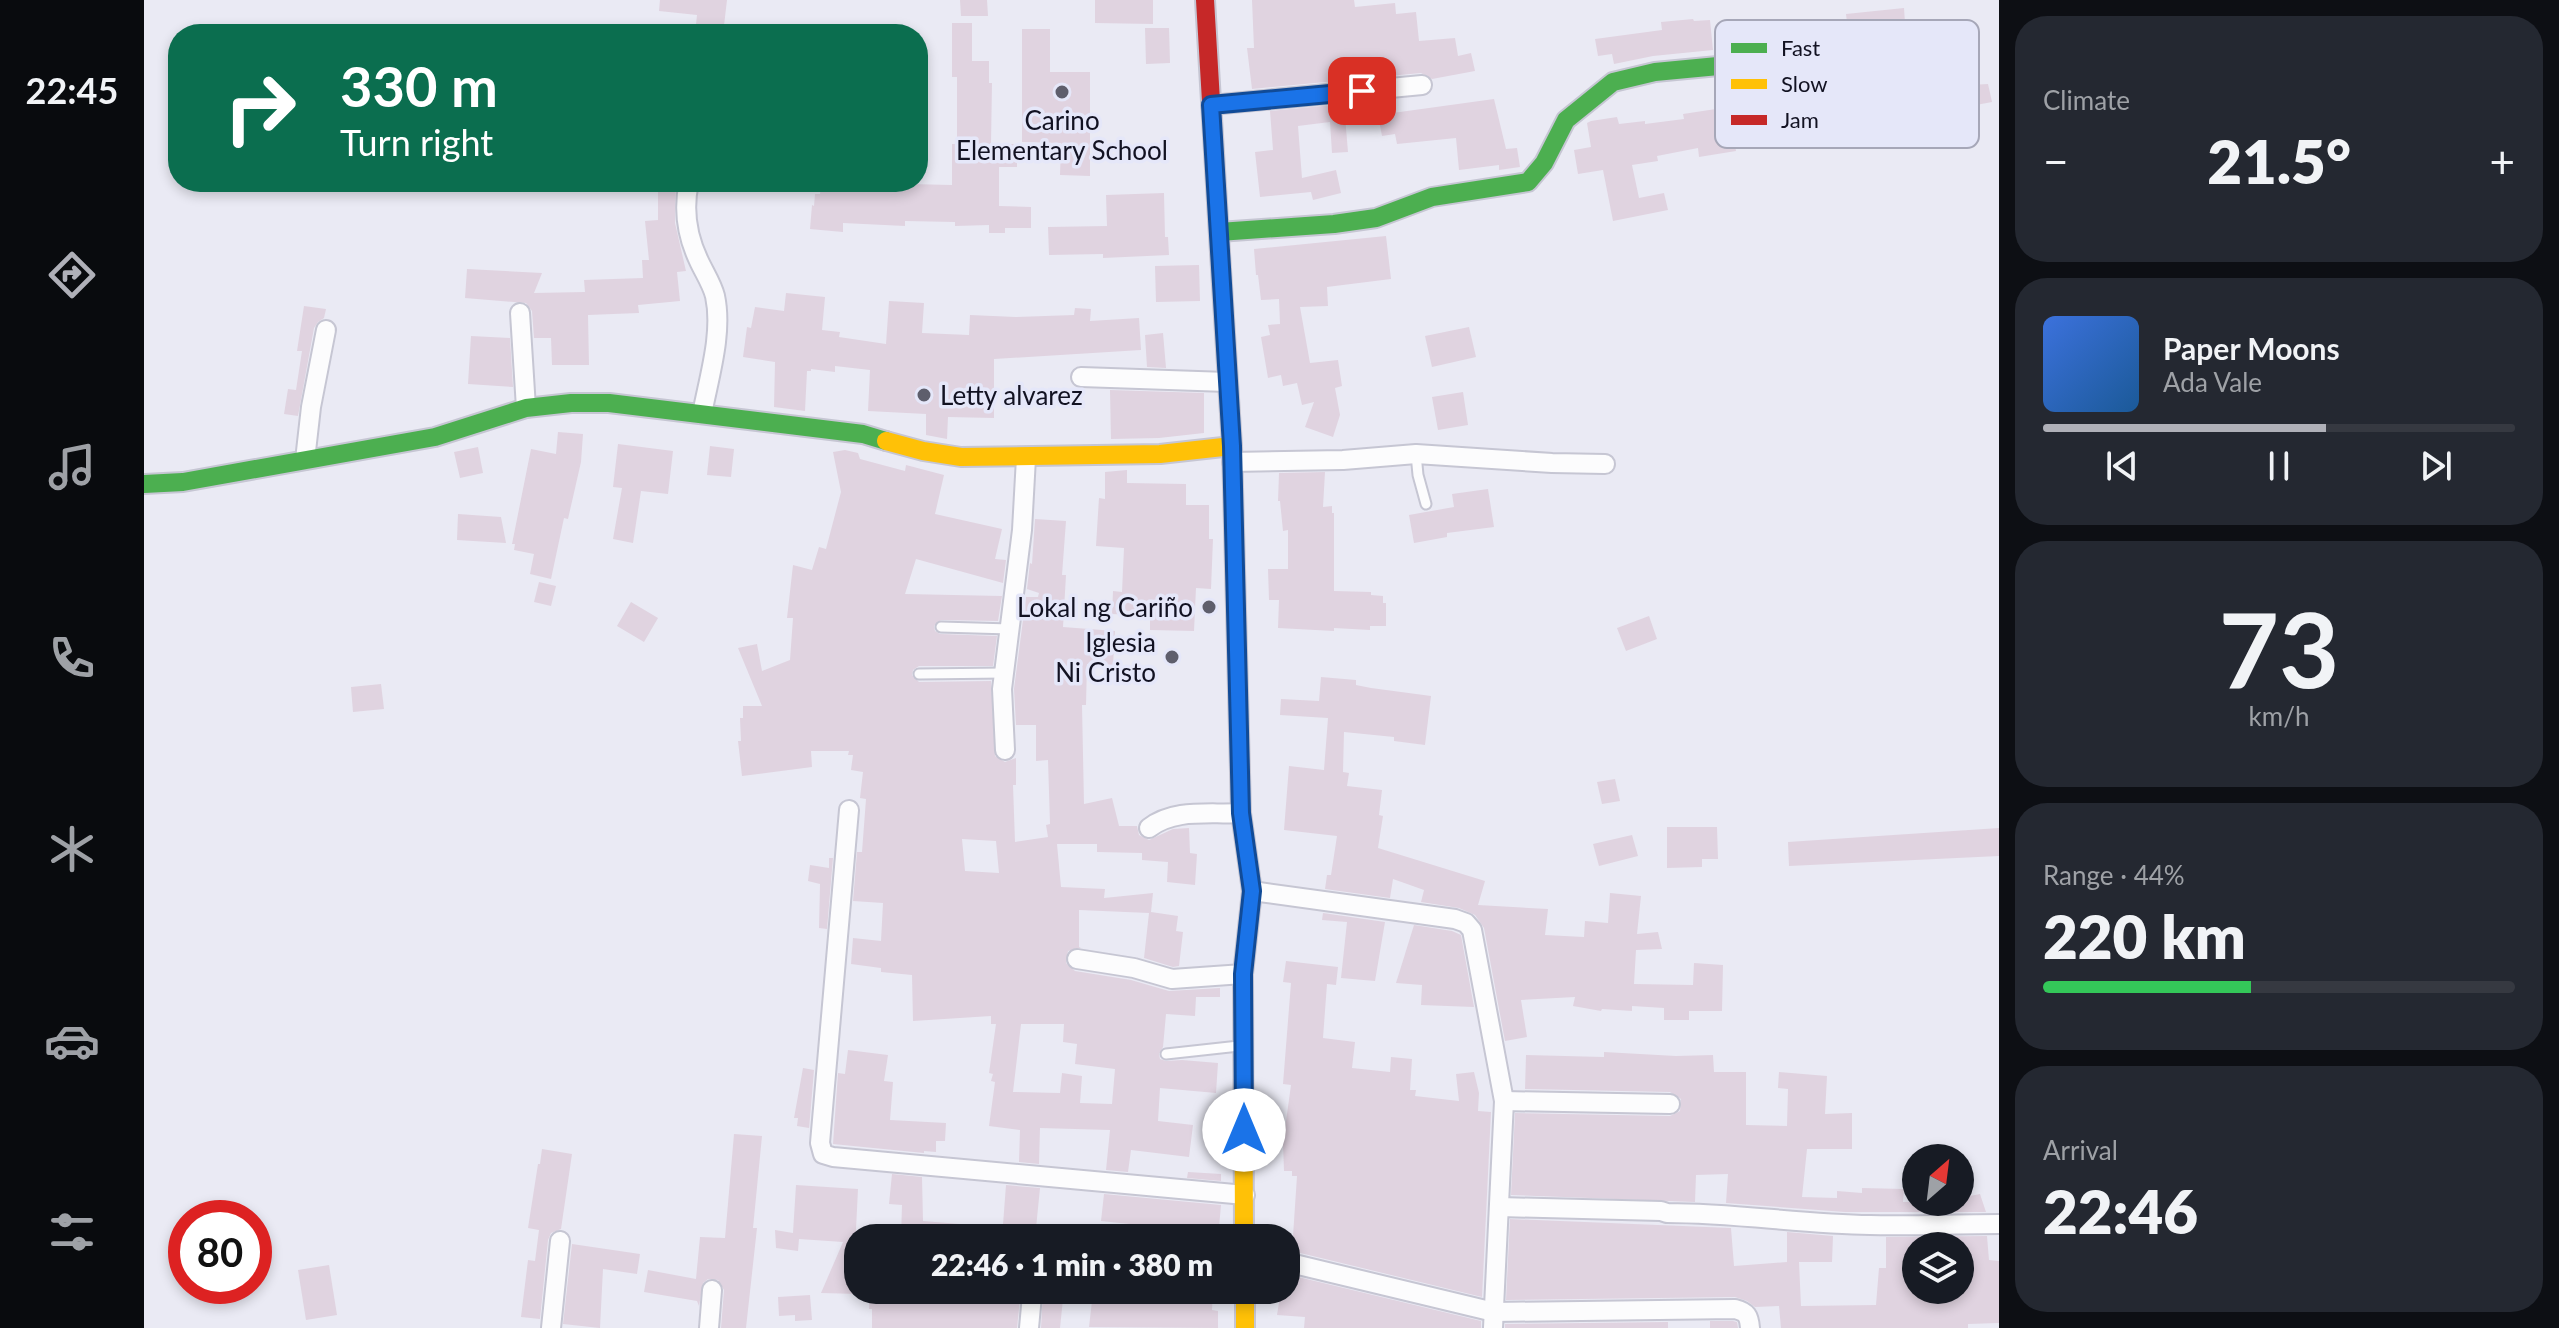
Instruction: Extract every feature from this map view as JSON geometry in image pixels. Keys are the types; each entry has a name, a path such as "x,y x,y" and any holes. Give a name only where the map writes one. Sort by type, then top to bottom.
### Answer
{"main road":[{"path":"1205,0 1232,454 1241,813 1252,891 1243,974 1244,1224"},
{"path":"1219,232 1376,218 1432,197 1528,182 1544,163 1566,120 1613,82 1655,72 1715,66"},
{"path":"144,484 183,482 435,437 526,408 571,403 609,403 863,434 923,451 961,457 1232,454"},
{"path":"1245,1304 1245,1328"}],"street":[{"path":"1211,105 1422,85"},
{"path":"688,192 685,217 697,256 715,293 717,311 713,357 702,414"},
{"path":"520,313 526,408"},
{"path":"305,460 311,407 326,330"},
{"path":"1081,377 1227,382"},
{"path":"1232,454 1343,460 1416,454 1605,464"},
{"path":"1005,750 1002,689 1022,530 1026,458"},
{"path":"849,810 820,1143 823,1154 1245,1195"},
{"path":"1149,828 1162,818 1178,814 1241,813"},
{"path":"1252,891 1455,919 1466,923 1472,930 1504,1101 1494,1320"},
{"path":"1077,959 1134,968 1172,979 1243,974"},
{"path":"1504,1101 1670,1104"},
{"path":"1500,1207 1721,1213 1869,1225 1999,1224"},
{"path":"551,1328 560,1241"},
{"path":"1300,1266 1494,1320 1735,1309 1749,1316 1750,1328"},
{"path":"709,1328 712,1290"},
{"path":"1029,1328 1031,1304"}],"lane":[{"path":"1416,454 1426,504"},
{"path":"941,627 1010,629"},
{"path":"919,674 1004,673"},
{"path":"1166,1054 1244,1046"}],"building":[{"path":"660,0 727,0 724,24 696,24 697,15 659,11"},
{"path":"960,0 987,0 988,16 961,16"},
{"path":"1095,0 1153,0 1153,24 1095,23"},
{"path":"1252,0 1354,0 1355,7 1395,3 1396,14 1416,12 1419,41 1455,38 1458,56 1471,53 1475,71 1432,79 1421,73 1252,89 1247,48 1254,48"},
{"path":"1904,8 1905,20 1847,20 1846,14"},
{"path":"1710,20 1713,50 1653,56 1614,64 1612,54 1598,56 1595,39 1662,30 1661,22"},
{"path":"952,23 972,23 972,61 989,61 989,83 992,83 991,144 1017,144 1017,167 999,167 999,206 1031,207 1031,228 1005,228 1005,233 989,233 989,225 955,226 955,222 905,221 905,226 843,223 843,232 810,229 815,194 820,192 928,192 928,184 952,185 952,144 957,144 957,77 952,77"},
{"path":"1145,28 1169,28 1170,63 1146,64"},
{"path":"1022,29 1050,29 1050,72 1090,72 1090,176 1060,175 1061,143 1022,142"},
{"path":"1979,84 1988,84 1992,102 1979,104"},
{"path":"1494,99 1506,149 1517,148 1520,167 1499,170 1499,165 1459,170 1456,138 1397,144 1395,134 1382,136 1378,115"},
{"path":"1344,104 1348,152 1332,153 1330,122 1298,126 1302,178 1336,170 1341,193 1313,200 1311,192 1260,197 1255,152 1273,150 1270,111"},
{"path":"1715,109 1715,148 1736,148 1736,151 1699,157 1698,148 1657,156 1658,161 1632,165 1639,198 1664,193 1668,210 1613,221 1603,170 1578,174 1574,150 1591,147 1587,123 1617,117 1619,124 1645,121 1645,124 1684,119 1683,114"},
{"path":"658,192 676,192 675,223 686,271 677,272 680,301 638,305 639,313 588,315 589,365 552,365 551,338 534,338 532,311 526,303 465,298 467,269 542,273 534,293 585,292 584,280 643,278 642,260 649,260 645,221 658,220"},
{"path":"1164,193 1165,237 1168,237 1169,255 1103,258 1103,254 1049,255 1048,227 1107,226 1106,195"},
{"path":"1386,236 1391,279 1327,287 1328,306 1300,307 1310,363 1338,360 1342,386 1335,388 1340,415 1333,437 1305,427 1314,402 1302,405 1297,383 1283,386 1281,375 1268,378 1261,337 1270,335 1268,325 1280,324 1279,299 1261,300 1254,249"},
{"path":"1199,265 1200,301 1156,302 1155,266"},
{"path":"786,293 825,297 822,330 840,332 839,337 886,344 889,301 924,303 922,333 969,335 970,315 1074,315 1075,308 1091,309 1090,321 1139,318 1141,350 994,359 994,418 948,417 947,439 926,435 926,414 868,411 870,370 835,366 835,372 811,369 807,371 805,411 774,407 775,362 743,357 747,327 751,328 755,307 784,311"},
{"path":"304,306 326,309 324,318 314,328 298,416 284,414 288,389 296,390 302,351 297,351"},
{"path":"1469,327 1476,357 1432,367 1425,336"},
{"path":"1163,333 1166,368 1147,367 1145,335"},
{"path":"471,336 510,338 513,387 468,384"},
{"path":"1110,390 1204,393 1204,433 1111,439"},
{"path":"1463,392 1468,425 1438,430 1432,397"},
{"path":"558,432 583,434 581,462 568,519 564,518 551,579 530,574 534,554 514,550 515,544 512,544 531,449 556,454"},
{"path":"618,444 673,451 668,494 641,491 633,543 613,539 622,488 613,487"},
{"path":"710,446 734,449 731,477 707,475"},
{"path":"478,447 483,473 460,478 454,452"},
{"path":"845,450 858,453 860,459 905,471 906,465 944,475 935,514 1002,529 995,559 1006,560 1003,583 916,559 905,594 1002,596 998,621 941,620 934,626 940,634 997,636 993,666 919,666 912,675 919,682 991,681 995,756 1005,762 1016,758 1016,785 1013,785 1015,842 1048,837 1048,760 1036,761 1036,725 1016,725 1014,689 1026,597 1038,597 1039,593 1027,589 1035,519 1066,521 1062,575 1066,575 1063,627 1115,631 1113,665 1087,664 1086,705 1082,705 1084,804 1112,798 1119,826 1137,826 1139,835 1149,840 1173,829 1189,828 1190,853 1197,854 1195,885 1167,882 1168,862 1142,860 1142,853 1097,852 1097,844 1057,844 1061,887 1105,889 1104,898 1153,893 1151,912 1178,916 1176,931 1183,932 1179,966 1173,967 1144,958 1149,913 1079,910 1081,948 1068,951 1066,963 1075,971 1131,980 1169,991 1220,988 1220,997 1196,997 1195,1016 1166,1014 1160,1059 1218,1063 1216,1093 1160,1088 1158,1121 1193,1125 1189,1157 1131,1150 1128,1172 1106,1170 1110,1130 1040,1128 1039,1164 1019,1162 1020,1130 989,1126 995,1082 991,1081 993,1074 989,1073 996,1024 991,1024 991,1016 913,1021 912,975 881,972 881,968 851,964 853,938 881,941 883,903 853,901 857,852 862,852 866,799 860,798 863,772 851,770 853,755 848,755 849,751 811,751 812,767 742,776 738,741 741,741 743,706 762,706 738,648 757,644 762,671 790,660 793,618 787,618 793,565 812,570 819,547 826,549 841,492 833,452","holes":["962,839 996,841 999,873 965,871","1021,1024 1064,1024 1063,1042 1077,1044 1075,1064 1115,1069 1112,1104 1080,1103 1082,1076 1062,1073 1060,1093 1013,1092"]},
{"path":"1127,470 1127,483 1186,484 1186,505 1209,505 1209,539 1213,539 1211,589 1196,588 1194,631 1150,630 1150,616 1112,614 1113,591 1122,592 1124,548 1096,546 1099,498 1105,499 1105,472"},
{"path":"1325,472 1323,507 1332,506 1334,513 1334,591 1371,592 1371,595 1383,596 1386,626 1370,626 1370,630 1334,628 1334,631 1278,628 1279,600 1269,600 1268,569 1288,569 1288,530 1283,531 1278,501 1279,473"},
{"path":"1488,489 1494,527 1447,533 1447,537 1414,543 1409,515 1454,507 1452,494"},
{"path":"458,514 501,517 506,543 457,540"},
{"path":"539,582 556,586 551,606 534,602"},
{"path":"631,602 658,618 644,642 617,626"},
{"path":"1649,616 1657,639 1626,651 1617,628"},
{"path":"1321,677 1356,680 1356,685 1431,696 1425,745 1394,741 1394,737 1344,732 1343,772 1349,773 1347,786 1382,790 1379,815 1383,816 1378,848 1485,881 1478,905 1548,909 1545,935 1584,937 1585,921 1608,923 1610,893 1641,896 1637,934 1658,932 1662,949 1636,950 1634,984 1693,985 1694,963 1723,965 1722,1011 1689,1011 1689,1020 1664,1020 1664,1008 1632,1006 1632,1011 1601,1011 1573,1006 1575,997 1521,1000 1527,1037 1505,1041 1484,928 1475,915 1459,908 1421,902 1424,890 1393,879 1390,898 1325,889 1327,875 1331,875 1337,836 1284,830 1289,766 1324,770 1328,718 1280,715 1281,699 1319,701"},
{"path":"381,684 384,709 353,712 351,687"},
{"path":"1615,779 1620,801 1602,804 1597,782"},
{"path":"1667,827 1717,827 1718,859 1702,859 1702,867 1667,868"},
{"path":"1999,828 1999,856 1789,866 1788,842"},
{"path":"1632,835 1638,856 1599,866 1593,844"},
{"path":"829,858 833,858 827,929 819,928 820,884 808,881 810,865 829,868"},
{"path":"1323,913 1385,922 1375,981 1341,978 1347,922 1322,920"},
{"path":"1414,925 1461,935 1474,1007 1421,1005 1422,985 1396,983"},
{"path":"1286,961 1338,967 1336,985 1327,984 1323,1038 1355,1042 1352,1068 1390,1072 1391,1057 1412,1059 1410,1090 1416,1090 1415,1096 1459,1101 1456,1074 1474,1072 1479,1093 1478,1111 1491,1112 1482,1297 1300,1253 1300,1224 1294,1224 1297,1176 1292,1176 1292,1171 1284,1171 1283,1143 1291,1085 1283,1084 1291,983 1283,982"},
{"path":"848,1050 888,1055 884,1081 893,1082 890,1120 946,1123 945,1141 936,1141 936,1152 833,1144 838,1073 845,1074"},
{"path":"1604,1052 1713,1055 1714,1072 1746,1072 1746,1125 1787,1126 1788,1089 1778,1088 1779,1072 1827,1076 1825,1114 1852,1113 1852,1149 1807,1149 1802,1197 1837,1198 1837,1191 1862,1193 1862,1188 1902,1189 1902,1212 1845,1212 1726,1203 1728,1174 1696,1175 1695,1202 1511,1195 1515,1113 1670,1116 1680,1111 1681,1099 1670,1092 1525,1089 1526,1055 1604,1057"},
{"path":"803,1068 814,1070 808,1141 809,1128 797,1126 798,1118 794,1118"},
{"path":"734,1134 762,1136 753,1228 757,1228 746,1328 721,1328 724,1290 718,1280 708,1279 703,1283 699,1306 697,1301 644,1292 648,1270 696,1279 700,1237 725,1238"},
{"path":"542,1149 572,1154 561,1229 551,1233 548,1240 540,1319 521,1317 528,1260 535,1261 539,1230 528,1228"},
{"path":"1188,1172 1221,1174 1221,1181 1187,1178"},
{"path":"892,1174 922,1177 923,1221 960,1224 901,1224 902,1205 889,1204"},
{"path":"796,1185 858,1189 856,1224 844,1224 844,1294 821,1293 843,1242 799,1239 798,1251 776,1248 775,1230 793,1233"},
{"path":"1006,1185 1040,1188 1036,1224 1003,1224"},
{"path":"1104,1194 1221,1205 1219,1224 1101,1221"},
{"path":"1980,1194 1986,1212 1974,1212 1974,1195"},
{"path":"1510,1219 1731,1228 1734,1266 1787,1262 1787,1232 1833,1236 1832,1262 1799,1262 1801,1306 1876,1305 1879,1268 1886,1268 1886,1237 1902,1237 1902,1304 1974,1304 1974,1236 1987,1236 1989,1260 1999,1261 1999,1323 1968,1324 1968,1328 1781,1328 1779,1306 1755,1307 1735,1297 1506,1300"},
{"path":"572,1244 640,1254 637,1274 603,1269 600,1328 563,1324"},
{"path":"329,1265 337,1315 306,1320 298,1270"},
{"path":"1300,1277 1481,1321 1481,1328 1304,1328 1305,1317 1277,1315 1279,1304 1300,1304"},
{"path":"810,1295 812,1320 795,1321 795,1315 779,1316 778,1297"},
{"path":"869,1304 1020,1304 1017,1328 872,1328 872,1309 869,1309"},
{"path":"1042,1304 1062,1304 1060,1328 1041,1328"},
{"path":"1092,1304 1212,1304 1212,1310 1218,1311 1218,1328 1089,1327"},
{"path":"1710,1321 1737,1322 1738,1328 1710,1328"},
{"path":"1668,1322 1668,1328 1505,1328 1505,1324"}],"traffic: fast":[{"path":"1219,232 1376,218 1432,197 1528,182 1544,163 1566,120 1613,82 1655,72 1715,66"},
{"path":"1220,253 1232,446 1241,813 1252,891"},
{"path":"144,484 183,482 435,437 526,408 571,403 609,403 863,434 886,441"}],"traffic: slow":[{"path":"886,441 961,457 1160,454 1232,446"},
{"path":"1244,1224 1243,974 1252,891"},
{"path":"1245,1304 1245,1328"}],"traffic: jam":[{"path":"1205,0 1220,253"}],"place":[{"name":"Carino Elementary School","path":"1062,92"},
{"name":"Letty alvarez","path":"924,395"},
{"name":"Lokal ng Cariño","path":"1209,607"},
{"name":"Iglesia Ni Cristo","path":"1172,657"}],"route":[{"path":"1244,1130 1243,974 1252,891 1241,813 1232,446 1211,105 1362,91"}]}
